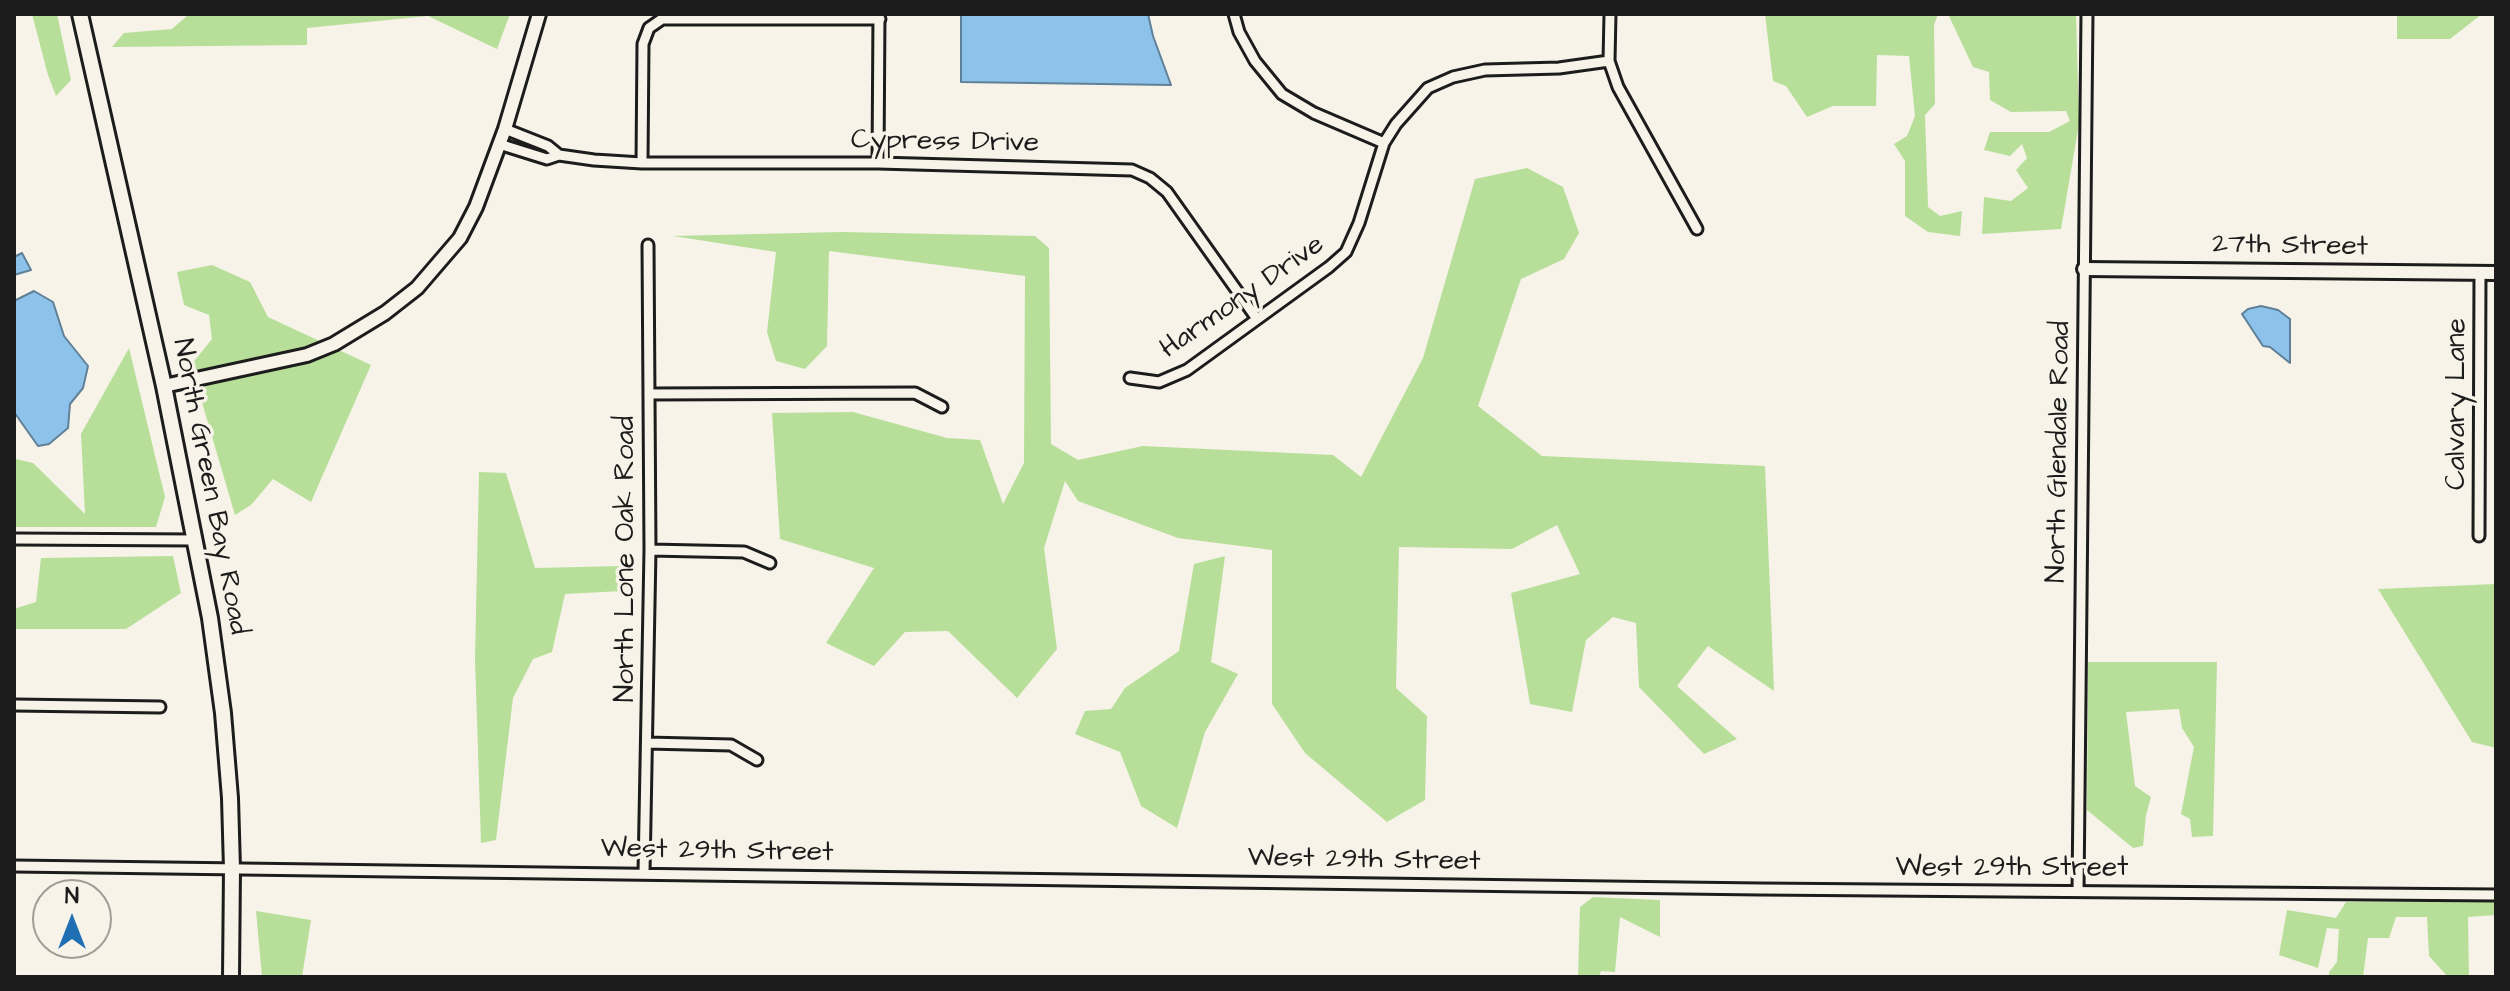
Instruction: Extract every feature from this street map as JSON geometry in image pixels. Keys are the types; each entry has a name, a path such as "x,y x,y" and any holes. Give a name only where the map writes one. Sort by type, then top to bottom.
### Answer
{"main road":[{"name":"North Green Bay Road","path":"80,14 196,540 223,713 232,869 231,977"}],"street":[{"path":"164,386 307,355 358,332 417,288 460,238 476,207 505,129 539,14"},
{"path":"1234,14 1239,32 1255,61 1282,94 1314,113 1384,143"},
{"path":"1610,14 1609,61 1618,87 1697,229"},
{"name":"North Glendale Road","path":"2078,891 2087,14"},
{"path":"642,163 643,44 649,28 662,19 880,17 878,163"},
{"name":"Harmony Drive","path":"1130,378 1159,382 1187,370 1346,252 1359,223 1384,143 1414,101 1428,88 1453,77 1485,70 1559,68 1609,61"},
{"name":"Cypress Drive","path":"505,129 548,146 559,155"},
{"name":"Cypress Drive","path":"499,144 547,159 559,155 642,163 878,163 1132,170 1150,178 1167,192 1257,319"},
{"name":"North Lone Oak Road","path":"644,873 650,550 648,245"},
{"name":"27th Street","path":"2084,269 2496,273"},
{"name":"Calvary Lane","path":"2479,536 2480,273"},
{"path":"650,394 915,393 942,407"},
{"path":"14,539 196,540"},
{"path":"650,550 744,552 770,563"},
{"path":"14,705 160,707"},
{"path":"647,743 731,745 757,760"},
{"name":"West 29th Street","path":"14,866 2496,895"}],"green space":[{"path":"32,14 57,14 71,80 56,96 48,75"},
{"path":"189,14 510,14 497,49 428,16 307,28 307,45 112,47 124,33 172,29"},
{"path":"1765,14 1938,14 1934,25 1935,104 1925,115 1928,207 1940,216 1962,211 1960,236 1928,232 1905,216 1905,161 1894,144 1907,136 1915,116 1909,56 1877,55 1876,106 1833,106 1807,117 1786,86 1773,81"},
{"path":"1948,14 2076,14 2079,124 2061,229 1982,234 1984,197 2011,201 2028,188 2016,170 2027,158 2022,144 2010,156 1984,150 1990,132 2049,132 2070,121 2066,111 2011,112 1990,100 1989,72 1973,67"},
{"path":"2397,14 2482,14 2450,39 2397,39"},
{"path":"1527,168 1563,187 1579,233 1564,259 1521,279 1478,406 1542,456 1765,466 1774,691 1708,646 1677,686 1737,739 1704,754 1639,687 1636,623 1613,617 1586,640 1572,712 1530,704 1511,593 1580,574 1557,525 1512,549 1399,547 1396,688 1427,716 1425,800 1387,822 1305,753 1272,704 1272,550 1178,538 1078,501 1065,481 1044,548 1057,649 1017,698 948,631 905,632 874,666 826,643 874,568 780,539 772,413 853,412 947,438 980,440 1003,504 1024,463 1025,276 829,251 827,346 805,369 776,361 767,332 776,252 673,236 841,232 1035,236 1049,248 1051,444 1078,460 1143,446 1333,455 1361,477 1423,358 1475,179"},
{"path":"212,265 250,282 268,317 371,365 311,502 273,479 251,505 235,515 191,365 212,339 209,315 184,305 177,272"},
{"path":"129,348 165,497 156,527 16,527 16,459 33,463 85,514 81,434"},
{"path":"479,472 506,473 535,568 620,566 622,591 565,594 552,652 533,659 513,698 496,840 481,843 475,659"},
{"path":"173,556 181,593 126,629 14,629 14,609 36,602 41,558"},
{"path":"1225,556 1211,662 1238,674 1205,732 1177,828 1141,806 1120,752 1075,734 1085,711 1111,709 1125,688 1179,651 1194,564"},
{"path":"2496,584 2496,748 2472,742 2378,589"},
{"path":"2088,662 2217,662 2213,836 2192,837 2190,819 2181,814 2194,747 2182,728 2179,709 2126,712 2135,786 2151,797 2143,846 2133,848 2087,810"},
{"path":"1593,897 1660,900 1660,937 1620,917 1615,972 1601,971 1599,977 1578,977 1580,907"},
{"path":"2496,901 2496,915 2468,917 2469,977 2448,977 2429,956 2427,917 2396,917 2389,938 2368,938 2363,977 2329,977 2337,962 2339,929 2327,928 2318,968 2279,955 2287,910 2336,918 2346,902"},
{"path":"256,911 311,920 302,977 262,977"}],"water":[{"path":"961,14 1148,14 1171,85 961,82"},
{"path":"22,253 31,270 14,275 14,257"},
{"path":"34,291 53,302 64,336 88,366 83,388 70,404 68,428 49,444 38,446 14,412 14,301"},
{"path":"2261,306 2278,310 2290,319 2290,363 2270,347 2263,346 2242,314"}]}
